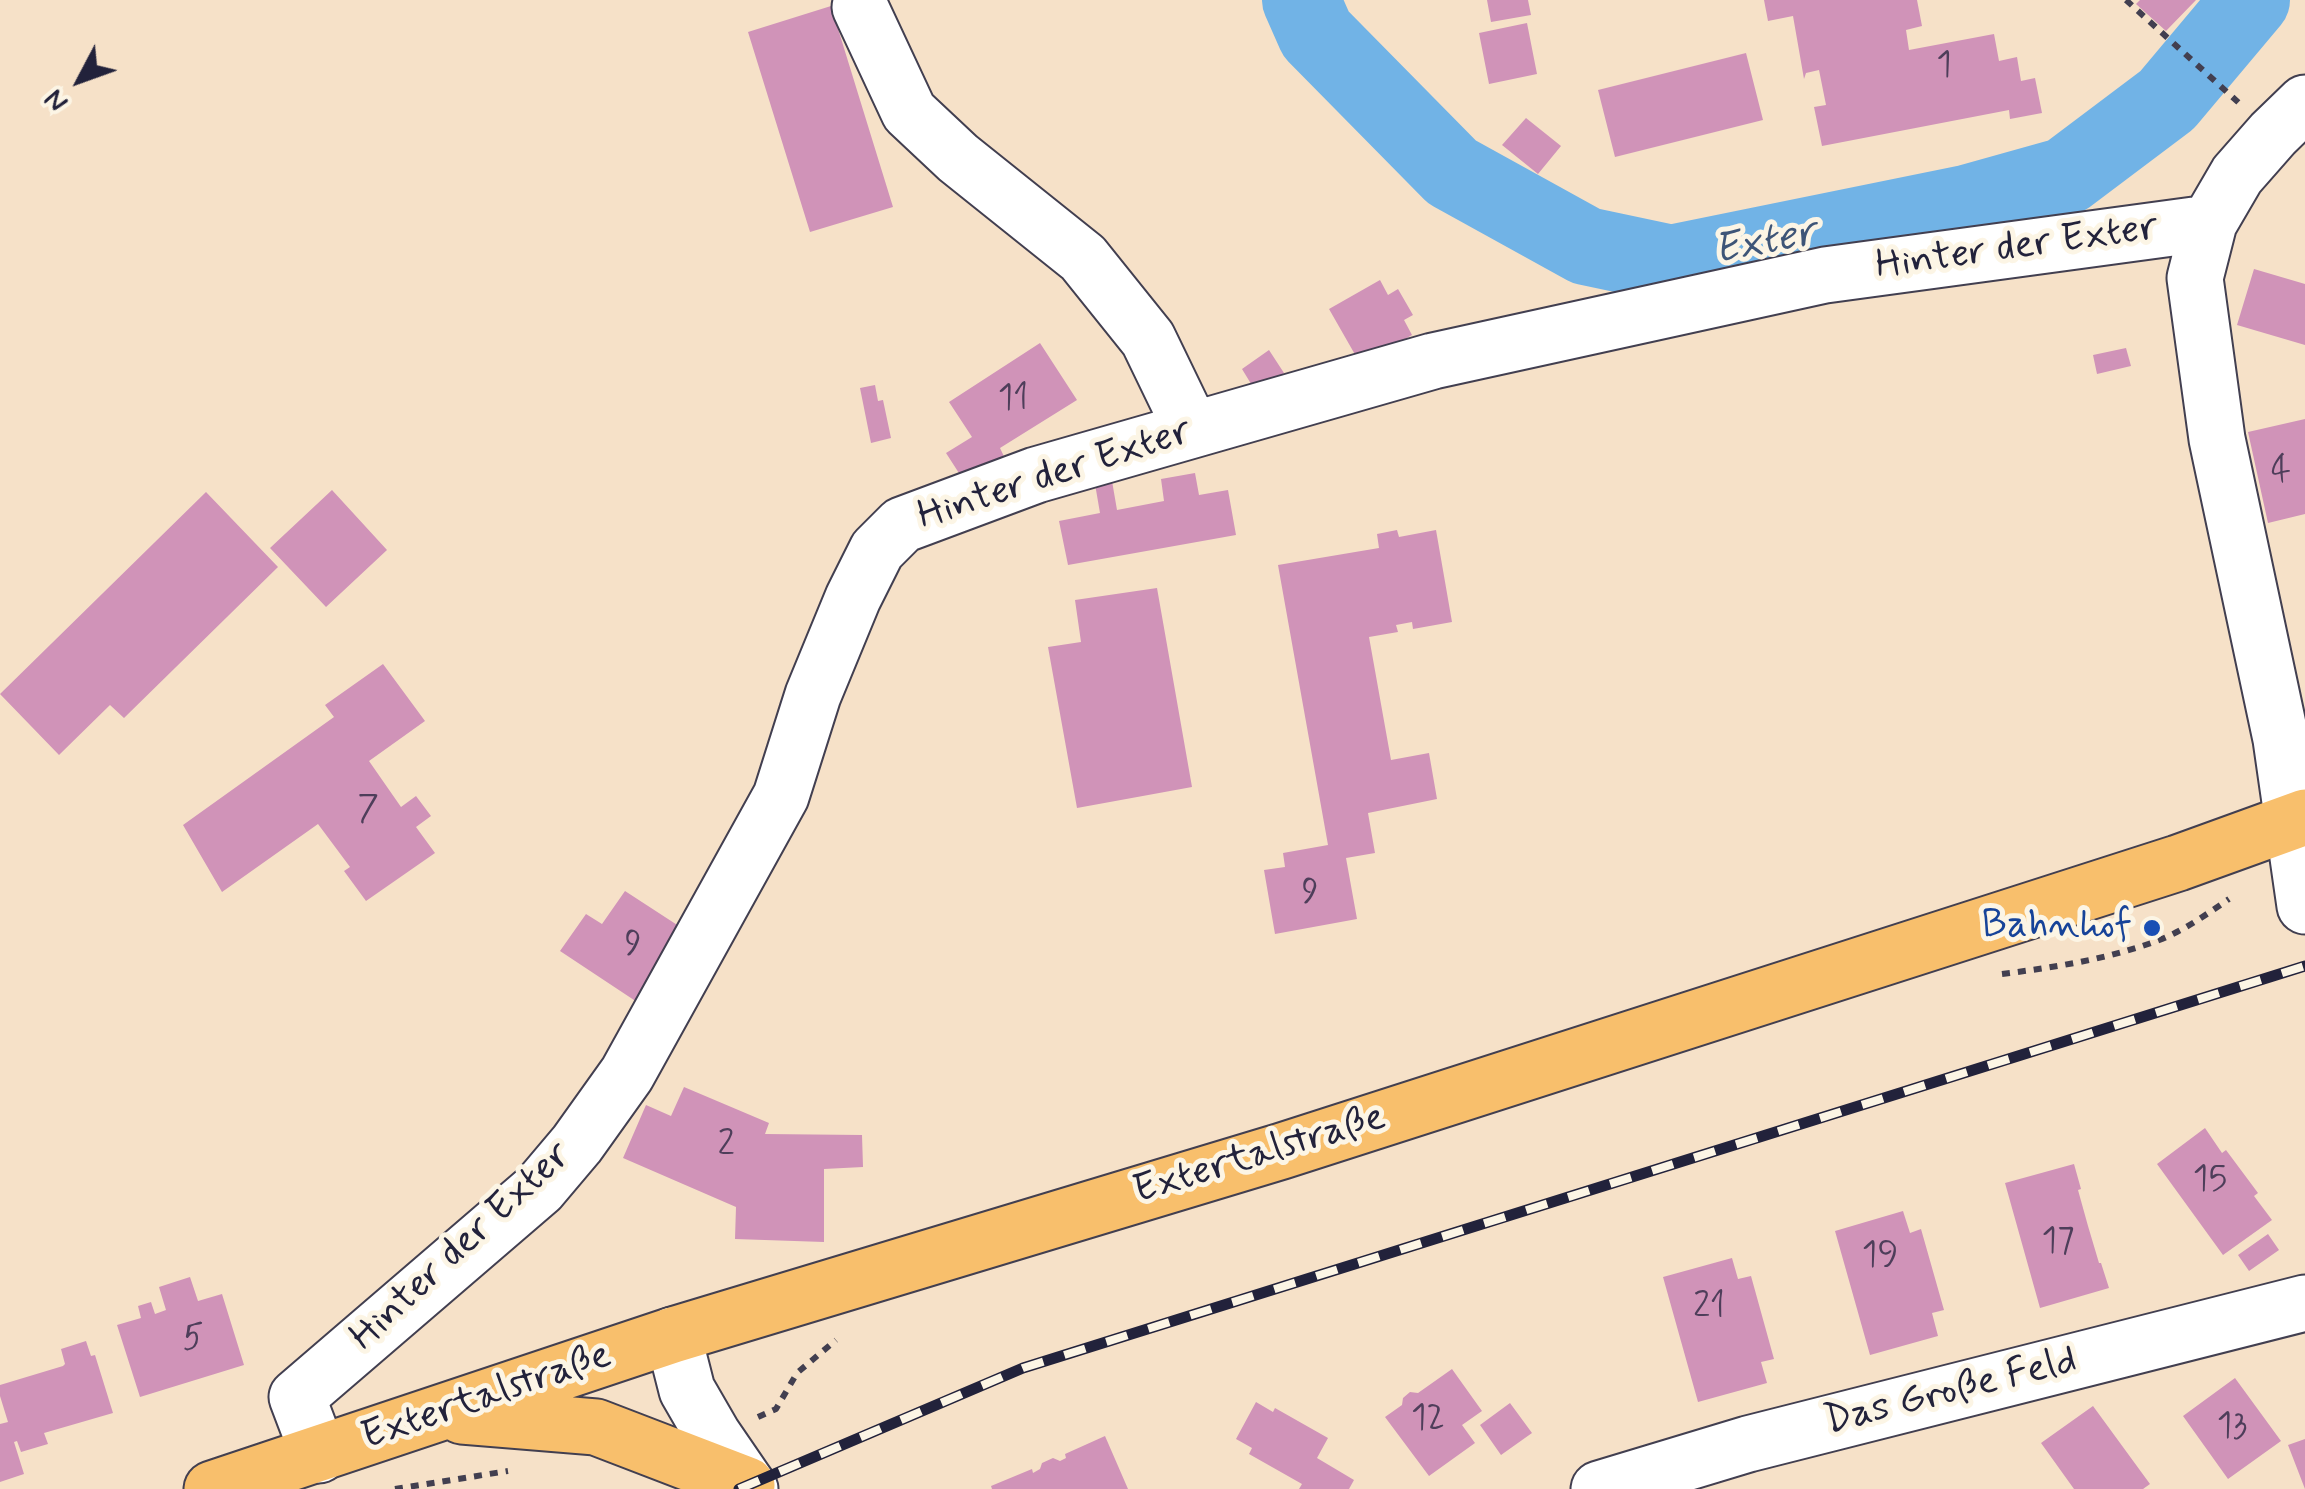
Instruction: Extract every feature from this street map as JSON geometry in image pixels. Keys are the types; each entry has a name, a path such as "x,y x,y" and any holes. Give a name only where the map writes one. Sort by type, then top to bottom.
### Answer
{"main road":[{"name":"Extertalstraße","path":"212,1489 674,1335 1282,1151 2178,864 2301,854"},
{"path":"439,1414 596,1427 748,1487"}],"street":[{"path":"860,7 909,112 958,158 1082,258 1148,340 1192,430"},
{"path":"2301,854 2281,739 2216,439 2195,278 2209,224 2237,176 2272,134 2305,103"},
{"name":"Hinter der Exter","path":"318,1455 297,1397 539,1188 577,1144 627,1074 781,796 813,696 853,598 878,550 902,525 1036,475 1433,361 1824,275 2209,224"},
{"name":"Das Große Feld","path":"1599,1489 1755,1467 2305,1303"},
{"path":"674,1335 687,1390 748,1487"}],"path":[{"path":"2126,0 2238,103"},
{"path":"1994,976 2083,963 2162,938 2200,919 2301,854"},
{"path":"713,1435 776,1409 796,1373 831,1342 849,1334"},
{"path":"395,1489 514,1470"}],"building":[{"path":"1487,0 1528,0 1531,15 1491,22"},
{"path":"1764,0 1917,0 1922,26 1906,30 1909,50 1994,34 1999,61 2017,57 2021,81 2035,78 2042,113 2010,119 2009,110 1822,146 1814,107 1826,105 1819,70 1806,73 1804,79 1793,16 1768,21"},
{"path":"2140,0 2196,0 2166,31 2136,4"},
{"path":"831,6 893,207 810,232 748,32"},
{"path":"1527,23 1537,74 1489,84 1479,33"},
{"path":"1746,53 1763,120 1615,157 1598,90"},
{"path":"1526,118 1561,146 1538,174 1502,145"},
{"path":"2254,269 2305,284 2305,345 2237,325"},
{"path":"1380,280 1388,295 1398,289 1413,315 1404,320 1412,335 1361,365 1329,309"},
{"path":"1040,343 1077,400 1000,448 1008,465 966,484 946,453 972,437 949,402"},
{"path":"2126,348 2131,366 2097,374 2093,355"},
{"path":"1269,350 1284,373 1256,392 1242,369"},
{"path":"875,385 878,401 883,400 891,438 871,443 860,388"},
{"path":"2305,419 2305,514 2268,523 2248,432"},
{"path":"1195,473 1199,495 1228,490 1236,535 1068,565 1059,521 1100,513 1095,484 1112,481 1117,510 1164,501 1161,479"},
{"path":"332,490 387,550 326,607 270,548"},
{"path":"206,492 278,567 124,718 110,705 59,755 0,694"},
{"path":"1397,530 1399,537 1436,530 1452,622 1413,629 1412,622 1396,625 1398,632 1369,637 1391,760 1429,753 1437,799 1368,813 1375,853 1346,858 1357,919 1275,934 1264,870 1285,867 1283,853 1328,845 1278,565 1379,548 1377,534"},
{"path":"1157,588 1192,787 1077,808 1048,647 1081,642 1075,600"},
{"path":"383,664 425,721 369,761 401,807 416,796 431,816 416,827 435,853 366,901 344,871 350,867 318,824 222,892 183,825 334,717 325,705"},
{"path":"625,891 688,932 640,1004 560,951 586,914 602,924"},
{"path":"684,1087 769,1123 765,1134 862,1135 863,1167 824,1169 824,1242 735,1239 736,1207 623,1158 646,1105 671,1116"},
{"path":"2205,1128 2258,1193 2254,1196 2272,1220 2223,1255 2157,1164"},
{"path":"2074,1164 2088,1226 2109,1288 2040,1308 2005,1183"},
{"path":"1903,1211 1910,1233 1921,1229 1944,1310 1932,1313 1938,1336 1870,1355 1835,1231"},
{"path":"2268,1234 2279,1250 2249,1271 2238,1255"},
{"path":"1732,1258 1738,1279 1751,1276 1774,1359 1761,1362 1767,1383 1698,1402 1663,1277"},
{"path":"190,1277 198,1301 222,1294 244,1365 140,1397 117,1325 141,1318 138,1306 151,1302 155,1314 166,1310 159,1287"},
{"path":"86,1341 91,1356 95,1355 113,1413 44,1433 48,1444 21,1452 17,1441 14,1442 24,1474 0,1482 0,1424 8,1422 0,1385 63,1366 61,1349"},
{"path":"1452,1369 1482,1411 1462,1425 1475,1443 1429,1476 1385,1417 1402,1405 1410,1392 1418,1393"},
{"path":"2235,1378 2281,1441 2228,1479 2183,1416"},
{"path":"1256,1402 1273,1412 1275,1408 1328,1438 1317,1458 1354,1480 1349,1489 1299,1489 1302,1484 1249,1454 1252,1448 1236,1439"},
{"path":"1510,1403 1532,1433 1501,1455 1480,1425"},
{"path":"2093,1406 2150,1484 2143,1489 2074,1489 2041,1443"},
{"path":"1105,1436 1128,1489 992,1489 991,1486 1032,1469 1033,1473 1053,1458 1060,1461 1066,1458 1065,1454"},
{"path":"2305,1439 2305,1489 2288,1445"}],"waterway":[{"name":"Exter","path":"1301,0 1316,34 1452,172 1586,246 1671,264 1966,204 2066,176 2167,100 2251,0"}],"railway":[{"path":"739,1489 1023,1368 2305,966"}],"place":[{"name":"Bahnhof","path":"2152,928"}]}
